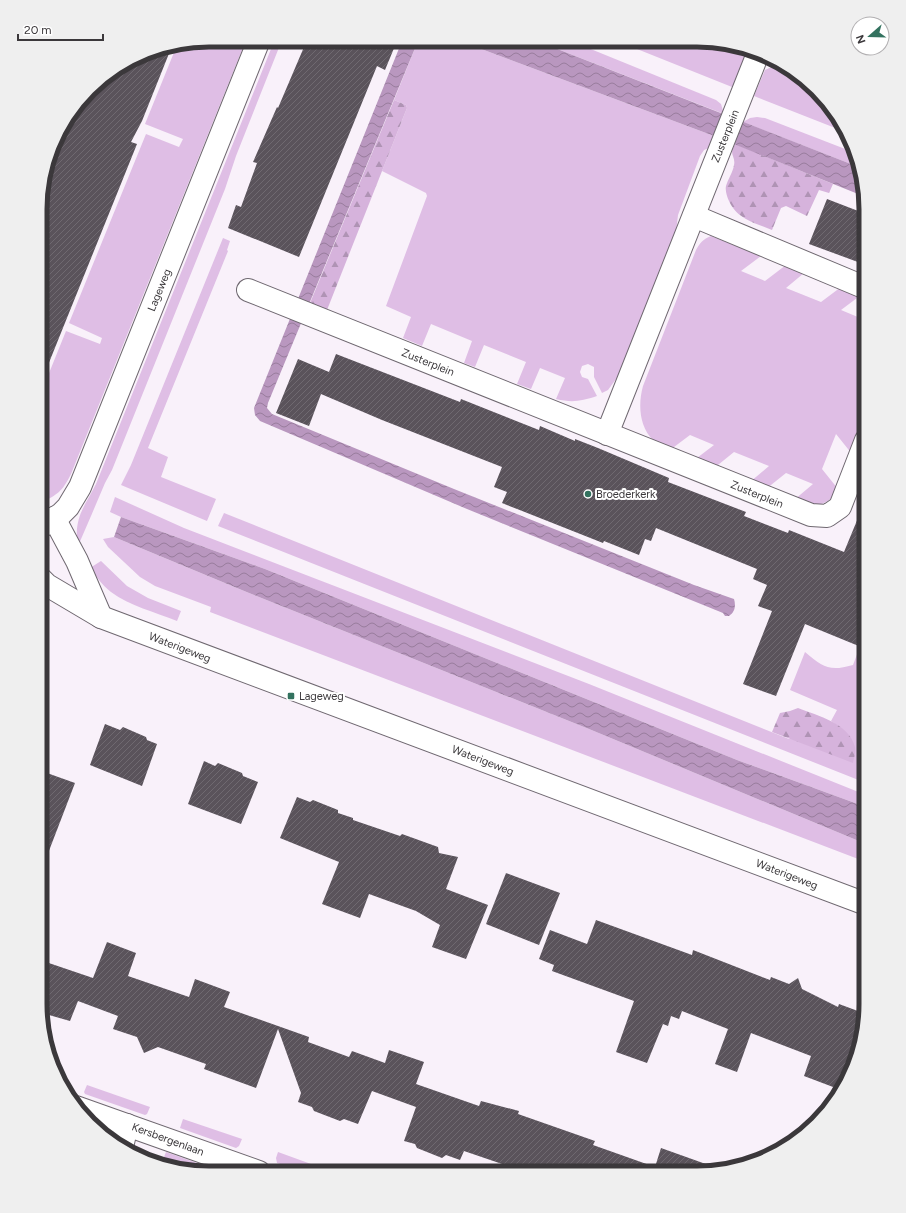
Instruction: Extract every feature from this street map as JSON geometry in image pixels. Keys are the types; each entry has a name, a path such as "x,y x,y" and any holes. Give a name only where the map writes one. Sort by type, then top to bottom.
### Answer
{"street":[{"name":"Lageweg","path":"48,523 68,507 80,487 256,47"},
{"name":"Zusterplein","path":"607,434 756,58"},
{"path":"694,216 859,285"},
{"name":"Zusterplein","path":"248,290 811,516 827,516 840,507 859,458"},
{"path":"48,523 77,561 101,617"},
{"name":"Waterigeweg","path":"47,585 101,617 859,901"},
{"name":"Kersbergenlaan","path":"87,1111 242,1166"},
{"path":"123,1141 127,1125"}],"shaded area":[{"path":"199,47 243,47 71,474 59,492 47,500 47,378 66,331 100,344 102,338 69,323 146,134 179,147 183,139 145,124 175,51"},
{"path":"272,47 279,47 236,156 225,189 112,470 78,546 77,528 81,513 96,484"},
{"path":"416,47 476,47 714,136 711,147 704,150 700,156 678,215 676,232 619,375 608,390 602,393 594,377 594,367 588,364 582,366 580,372 582,377 588,379 597,396 577,401 556,399 565,378 540,368 531,389 517,384 526,362 484,345 475,367 464,363 472,341 431,324 422,346 403,338 411,317 386,306 427,196 426,193 382,171 407,108 406,105 394,100"},
{"path":"552,47 586,47 716,100 721,104 724,114"},
{"path":"632,47 707,47 743,54 746,62 737,89"},
{"path":"773,66 787,74 804,87 819,102 837,129 754,96 765,70"},
{"path":"750,118 765,118 848,150 852,165 743,122"},
{"path":"711,236 761,256 741,271 765,281 786,265 804,273 786,288 821,302 841,287 859,294 859,296 841,310 859,318 859,429 852,454 836,434 822,469 838,489 829,500 824,503 814,504 794,500 813,484 786,473 766,489 750,482 769,466 734,452 713,469 693,461 714,445 690,435 670,450 653,440 642,422 640,400 643,386 696,250 706,238"},
{"path":"223,238 230,241 228,251 148,448 168,457 161,477 216,499 207,521 121,485 131,465"},
{"path":"115,497 184,528 589,684 859,792 859,804 737,760 265,569 110,512"},
{"path":"224,513 789,739 842,729 831,721 837,710 790,690 805,652 822,665 838,668 853,665 859,649 859,780 218,526"},
{"path":"114,537 249,593 589,729 859,841 859,859 210,612 211,607 155,586 140,577 108,547 103,539"},
{"path":"101,561 127,586 148,598 181,611 177,621 134,605 111,592 90,568"},
{"path":"87,1085 150,1107 145,1115 85,1094 84,1092"},
{"path":"183,1119 242,1139 239,1146 236,1148 180,1128"},
{"path":"166,1152 206,1166 188,1165 163,1159"},
{"path":"278,1152 316,1166 286,1166 277,1163 276,1158"}],"green space":[{"path":"394,100 406,105 407,108 327,310 310,303"},
{"path":"735,144 833,184 829,193 819,190 807,216 786,206 781,208 772,230 747,220 732,207 726,191 726,186 734,165 732,151"},
{"path":"798,708 840,726 846,732 852,739 855,747 853,763 772,732 780,713"}],"water":[{"path":"400,47 416,47 267,408 272,414 454,489 694,585 734,599 735,604 733,613 729,616 725,616 723,613 467,509 260,421 255,415 254,408"},
{"path":"476,47 552,47 852,165 859,194 714,136"},
{"path":"121,517 265,569 737,760 859,804 859,841 589,729 249,593 114,537"}],"building":[{"path":"304,47 395,47 385,70 377,66 299,257 228,228 236,205 241,207 257,163 253,162 277,107 278,108"},
{"path":"169,52 142,121 131,142 137,144 47,368 47,199 50,178 59,147 74,119 87,102 102,87 119,74 147,59"},
{"path":"827,199 859,211 859,262 809,244"},
{"path":"336,354 460,402 461,399 539,430 540,426 575,441 575,439 669,478 668,482 746,512 744,516 788,533 789,530 844,552 859,516 859,646 805,624 776,696 743,684 772,611 758,606 767,585 753,579 757,569 656,528 651,541 645,539 639,555 604,541 603,543 502,503 507,492 494,487 502,467 382,420 321,394 309,426 276,413 298,359 329,372"},
{"path":"105,724 120,730 123,727 146,737 147,740 157,744 142,786 90,765"},
{"path":"204,761 215,766 218,763 242,773 243,776 258,782 241,824 188,804"},
{"path":"47,773 75,783 47,856"},
{"path":"297,797 310,802 313,800 338,810 338,813 353,818 353,820 400,836 402,834 438,847 439,853 458,857 446,889 488,905 466,959 432,947 440,925 416,911 369,894 360,918 322,904 339,862 280,838"},
{"path":"506,873 560,893 539,945 486,924"},
{"path":"596,920 692,955 693,950 770,980 771,977 789,984 798,978 802,989 838,1007 839,1004 859,1011 856,1035 847,1066 835,1088 804,1076 811,1056 751,1033 737,1072 715,1064 728,1029 682,1011 679,1019 671,1016 668,1026 663,1024 647,1063 616,1052 634,1001 552,971 554,965 539,959 550,930 587,944"},
{"path":"107,942 136,953 128,976 189,997 195,979 230,992 224,1007 309,1037 308,1042 349,1057 352,1051 385,1063 389,1050 424,1062 416,1084 479,1106 481,1101 519,1111 518,1114 595,1141 593,1145 652,1166 505,1166 464,1151 460,1160 446,1155 442,1158 417,1148 415,1144 404,1141 416,1107 372,1091 358,1124 344,1119 340,1121 314,1111 312,1107 298,1102 301,1093 278,1029 256,1088 204,1069 206,1064 158,1047 144,1053 137,1037 113,1029 118,1016 78,1001 70,1021 47,1014 47,962 93,978"},
{"path":"661,1148 711,1166 655,1166"}],"place":[{"name":"Broederkerk","path":"588,494"},
{"name":"Lageweg","path":"291,696"}]}
